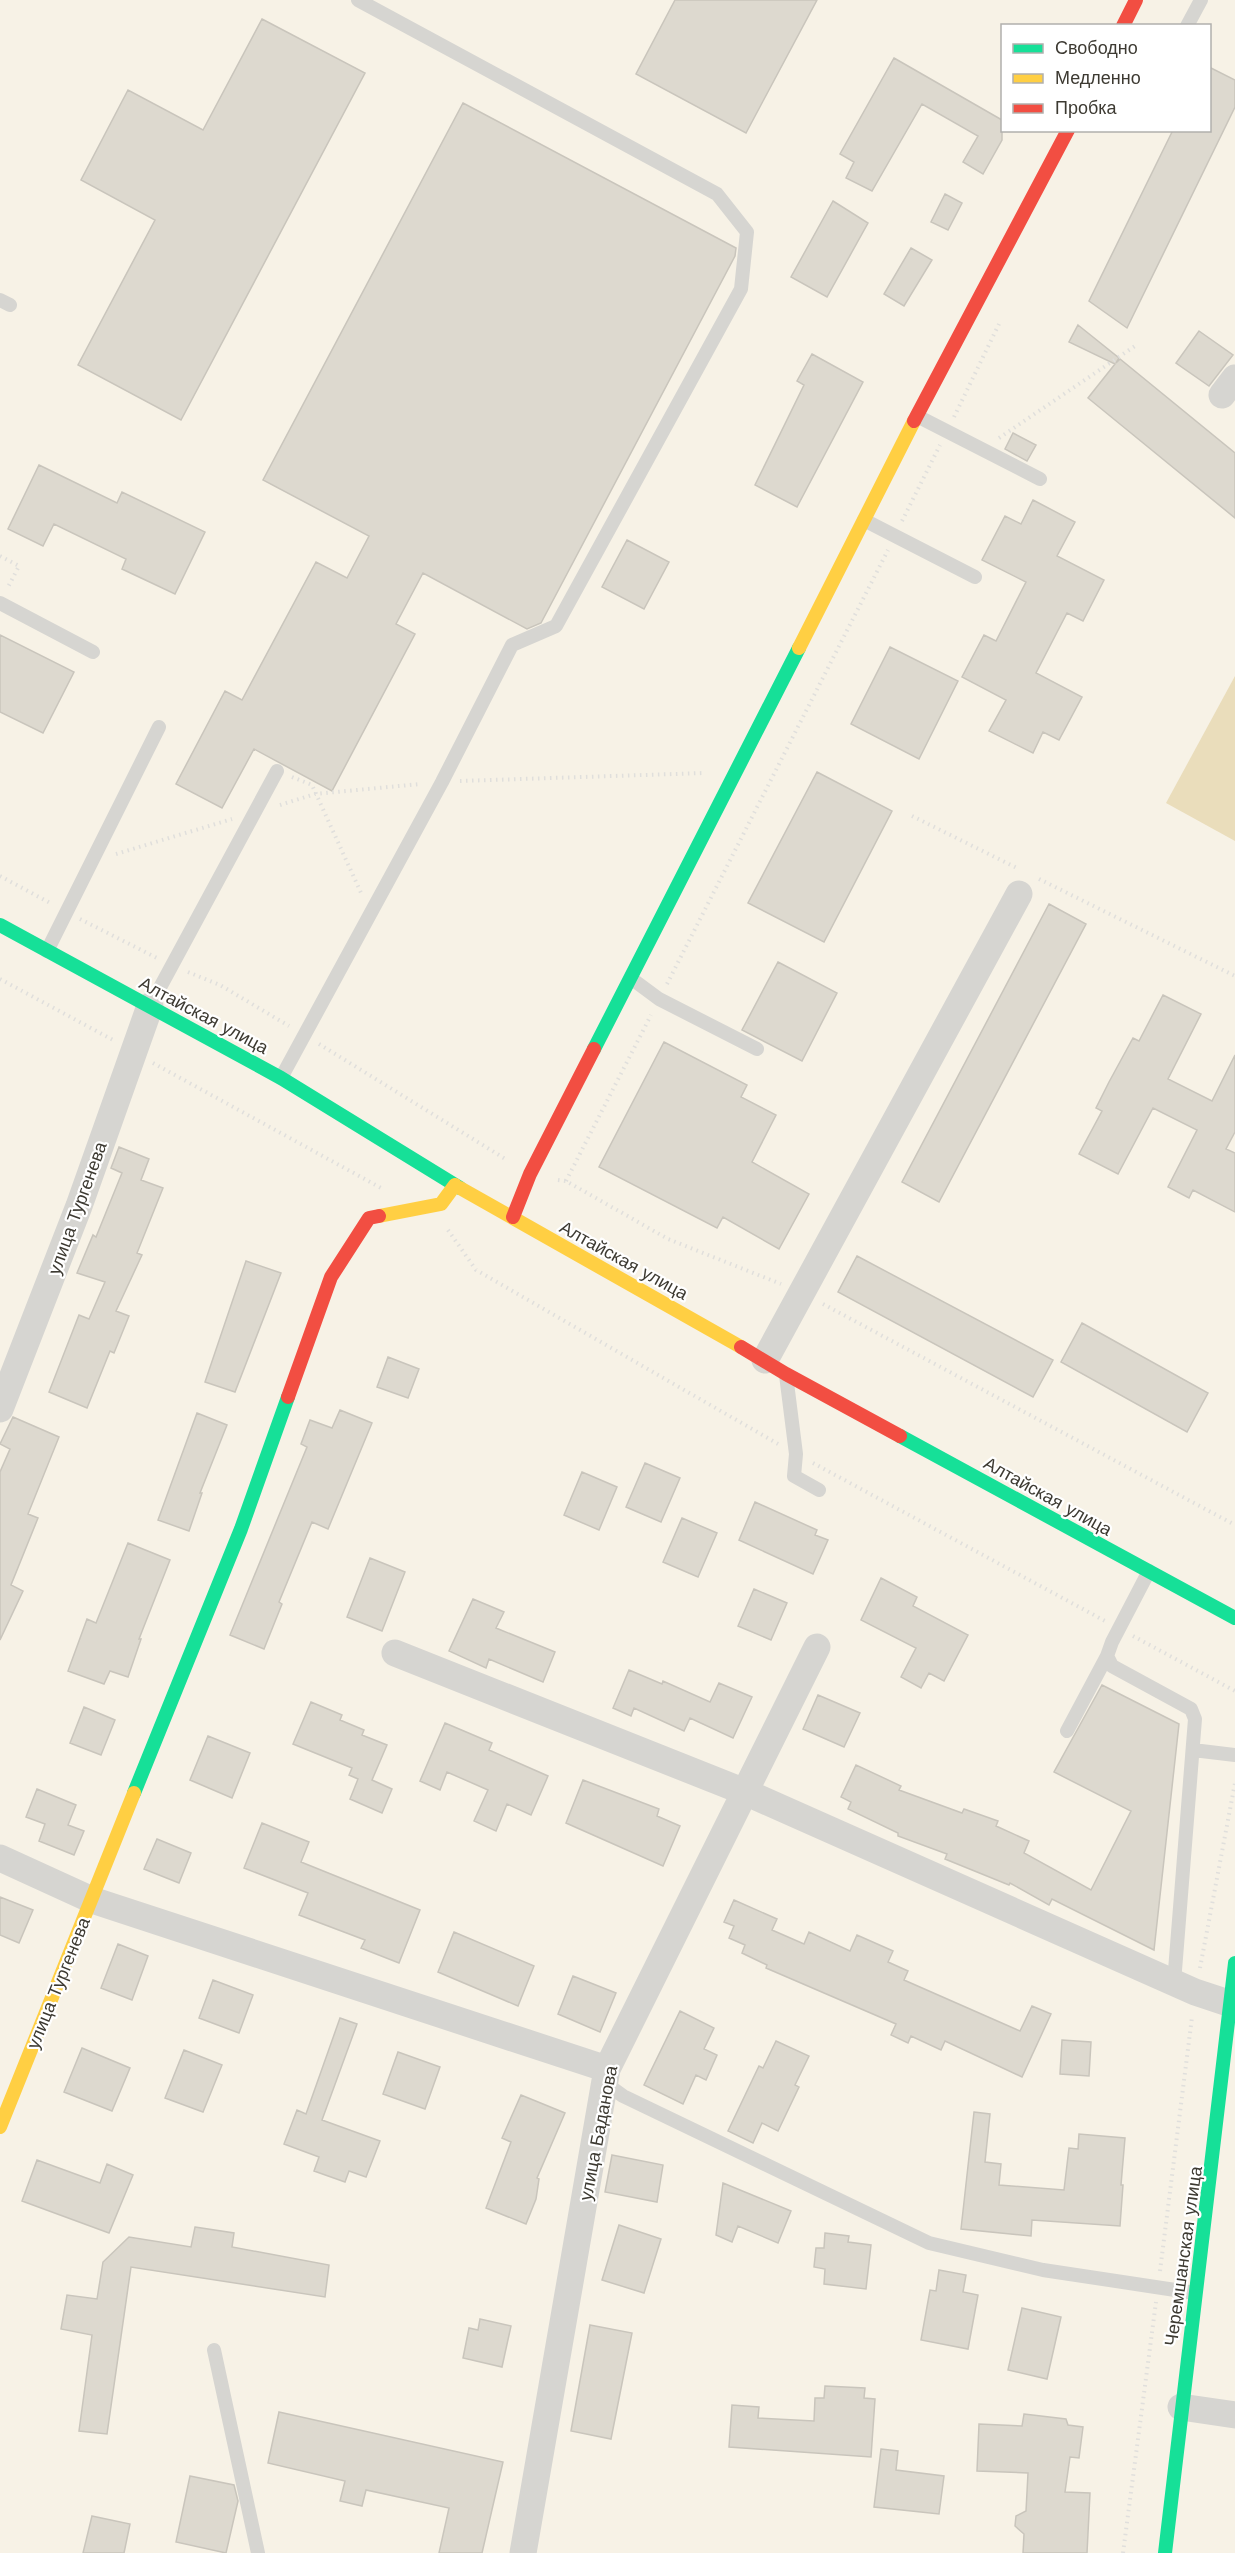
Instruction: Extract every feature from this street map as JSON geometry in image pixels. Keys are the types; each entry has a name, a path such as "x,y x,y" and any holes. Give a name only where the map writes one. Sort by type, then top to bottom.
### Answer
{"street":[{"path":"1124,24 1136,0"},
{"path":"513,1217 530,1174 632,979 917,416 1067,132"},
{"path":"775,1367 801,1293 1028,882"},
{"name":"Алтайская улица","path":"0,925 281,1078 455,1185 775,1367 1235,1618"},
{"name":"улица Тургенева","path":"0,1409 79,1206 150,1006"},
{"path":"455,1185 441,1204 369,1218 332,1277 241,1529 92,1899 607,2069"},
{"name":"улица Баданова","path":"523,2553 607,2069 817,1647"},
{"path":"395,1653 745,1792 1185,1987 1231,2004"},
{"name":"улица Тургенева","path":"0,1858 92,1899 0,2127"},
{"name":"Черемшанская улица","path":"1165,2553 1195,2294 1221,2101 1235,1963"},
{"path":"1181,2407 1235,2415"}],"lane":[{"path":"281,1078 512,645 556,626 562,616 741,289 747,232 717,194 358,0"},
{"path":"1188,24 1201,0"},
{"path":"917,416 1040,479"},
{"path":"864,520 975,577"},
{"path":"0,603 93,652"},
{"path":"47,951 159,727"},
{"path":"150,1006 277,771"},
{"path":"632,979 659,999 757,1049"},
{"path":"775,1367 796,1454 794,1476 819,1490"},
{"path":"1067,1731 1149,1572"},
{"path":"1107,1656 1112,1666 1191,1709 1195,1719 1192,1750 1185,1987"},
{"path":"1192,1750 1235,1755"},
{"path":"607,2069 612,2088 623,2096 929,2243 1043,2270 1158,2286 1195,2294"},
{"path":"214,2350 258,2553"}],"path":[{"path":"566,1181 895,536 1004,314"},
{"path":"982,449 1135,345"},
{"path":"0,556 19,566 0,603"},
{"path":"277,771 312,785 370,914"},
{"path":"912,816 1028,882 1235,976"},
{"path":"0,876 172,966 220,985 530,1174 566,1181 668,1239 801,1293 1235,1525"},
{"path":"0,979 346,1168 445,1226 476,1270 796,1454 1235,1691"},
{"path":"1123,2553 1158,2286 1185,1987 1235,1783"}],"shaded area":[{"path":"1235,676 1235,841 1166,803"}],"building":[{"path":"675,0 817,0 746,133 636,74"},
{"path":"262,19 365,73 181,420 78,365 155,220 81,180 128,90 203,130"},
{"path":"894,58 1001,119 1002,140 983,174 963,162 978,136 922,104 872,191 846,178 854,162 840,154"},
{"path":"1211,68 1235,80 1235,107 1127,328 1089,301 1172,132 1211,132"},
{"path":"463,103 736,248 735,256 541,623 527,629 423,573 396,624 415,634 332,791 254,749 222,808 176,784 225,691 242,700 316,562 347,578 369,536 263,480"},
{"path":"945,194 962,203 948,230 931,222"},
{"path":"833,201 868,223 827,297 791,277"},
{"path":"911,248 932,260 904,306 884,294"},
{"path":"1078,325 1119,358 1116,363 1120,359 1235,453 1235,518 1088,398 1115,364 1069,342"},
{"path":"1199,331 1233,355 1209,386 1176,363"},
{"path":"812,354 863,382 797,507 755,485 804,385 797,381"},
{"path":"1013,433 1036,445 1027,461 1005,449"},
{"path":"39,465 117,503 122,492 205,532 175,594 122,569 126,559 54,524 43,546 8,529"},
{"path":"1033,500 1075,522 1057,556 1104,580 1083,621 1067,613 1036,673 1082,697 1059,740 1043,732 1033,753 989,731 1006,700 962,677 984,635 996,641 1026,582 982,560 1005,516 1021,524"},
{"path":"627,540 669,562 644,609 602,587"},
{"path":"0,635 74,672 43,733 0,712"},
{"path":"890,647 958,681 919,759 851,724"},
{"path":"817,772 892,811 824,942 748,903"},
{"path":"1049,904 1086,924 939,1202 902,1182"},
{"path":"778,962 837,993 802,1061 742,1030"},
{"path":"1163,995 1201,1014 1168,1079 1212,1101 1235,1055 1235,1132 1226,1149 1235,1153 1235,1212 1193,1190 1189,1198 1168,1187 1197,1130 1153,1108 1118,1174 1079,1154 1102,1111 1096,1108 1109,1082 1133,1038 1139,1041"},
{"path":"664,1042 747,1085 741,1097 776,1115 752,1162 809,1194 779,1249 723,1217 717,1228 599,1167"},
{"path":"119,1147 149,1159 141,1180 163,1188 137,1253 142,1255 116,1311 129,1316 114,1353 110,1351 87,1408 49,1392 79,1315 89,1319 105,1282 77,1273 93,1235 96,1237 122,1173 111,1168"},
{"path":"857,1256 1053,1360 1033,1397 838,1292"},
{"path":"246,1261 281,1273 235,1392 205,1382"},
{"path":"1082,1323 1208,1393 1187,1432 1061,1362"},
{"path":"388,1357 419,1369 408,1398 377,1387"},
{"path":"340,1410 372,1423 328,1529 312,1522 279,1602 282,1604 264,1649 230,1635 307,1447 301,1444 310,1420 332,1428"},
{"path":"197,1413 227,1425 200,1493 202,1493 189,1531 158,1520"},
{"path":"13,1417 59,1437 28,1514 38,1518 11,1585 23,1591 0,1640 0,1472 10,1449 0,1444"},
{"path":"645,1463 680,1478 661,1522 626,1507"},
{"path":"582,1472 617,1487 599,1530 564,1515"},
{"path":"755,1502 817,1530 815,1535 828,1540 813,1574 739,1540"},
{"path":"682,1518 717,1533 698,1577 663,1562"},
{"path":"128,1543 170,1560 139,1639 141,1639 128,1677 110,1671 104,1684 68,1671 87,1619 96,1623"},
{"path":"370,1558 405,1572 382,1631 347,1617"},
{"path":"881,1578 917,1597 913,1606 968,1635 944,1681 929,1673 921,1688 901,1677 916,1648 861,1620"},
{"path":"754,1589 787,1603 771,1640 738,1626"},
{"path":"473,1599 504,1612 496,1628 555,1652 543,1682 489,1659 486,1668 449,1651"},
{"path":"629,1670 662,1684 663,1681 710,1702 719,1683 752,1697 733,1738 690,1718 684,1731 634,1708 631,1716 613,1708"},
{"path":"1102,1685 1179,1724 1154,1950 1052,1899 1049,1905 1010,1883 1009,1885 945,1859 947,1854 898,1836 898,1833 848,1809 851,1802 841,1797 856,1765 901,1786 899,1790 962,1813 964,1809 998,1821 996,1826 1029,1841 1024,1853 1091,1890 1131,1811 1054,1772"},
{"path":"818,1695 860,1713 844,1747 803,1729"},
{"path":"311,1702 342,1715 340,1720 364,1730 362,1735 387,1745 372,1780 392,1789 382,1813 350,1799 358,1779 349,1775 352,1768 293,1744"},
{"path":"84,1707 115,1720 101,1755 70,1743"},
{"path":"445,1723 492,1743 489,1750 548,1776 531,1815 507,1804 496,1831 474,1821 488,1790 447,1772 440,1790 420,1781"},
{"path":"208,1736 250,1753 232,1798 190,1780"},
{"path":"583,1780 659,1809 657,1816 680,1826 663,1866 566,1823"},
{"path":"37,1789 76,1805 68,1825 84,1831 74,1855 39,1841 45,1824 26,1817"},
{"path":"262,1823 309,1842 301,1862 420,1910 399,1963 361,1948 365,1940 299,1915 308,1893 244,1868"},
{"path":"157,1839 191,1853 179,1883 144,1869"},
{"path":"0,1897 33,1910 19,1943 0,1935"},
{"path":"734,1900 777,1919 772,1930 804,1944 809,1932 850,1951 857,1935 893,1951 888,1962 908,1971 904,1980 1020,2031 1032,2006 1051,2014 1022,2077 945,2041 941,2050 911,2036 908,2043 891,2035 896,2024 766,1968 767,1965 742,1953 745,1945 729,1938 734,1926 724,1922"},
{"path":"454,1932 534,1966 518,2006 438,1972"},
{"path":"118,1944 148,1956 132,2000 101,1988"},
{"path":"573,1976 616,1993 600,2032 558,2014"},
{"path":"213,1980 253,1995 239,2033 199,2018"},
{"path":"680,2011 714,2028 704,2049 717,2055 706,2080 696,2075 683,2104 644,2085"},
{"path":"340,2018 357,2024 322,2120 380,2141 366,2177 349,2171 345,2182 314,2171 319,2157 284,2144 297,2110 306,2114"},
{"path":"1062,2040 1091,2042 1089,2076 1060,2074"},
{"path":"776,2041 809,2056 795,2085 799,2087 778,2131 762,2123 753,2143 728,2131 759,2066 763,2068"},
{"path":"82,2048 130,2068 112,2111 64,2092"},
{"path":"184,2050 222,2065 203,2112 165,2098"},
{"path":"398,2052 440,2067 425,2109 383,2094"},
{"path":"521,2095 565,2113 537,2178 539,2179 536,2199 526,2224 486,2208 511,2142 502,2138"},
{"path":"974,2112 990,2114 985,2162 1001,2164 999,2185 1064,2190 1069,2148 1078,2149 1079,2134 1125,2138 1120,2226 1032,2220 1031,2236 961,2229"},
{"path":"612,2155 663,2165 657,2202 605,2192"},
{"path":"37,2160 100,2183 107,2164 133,2175 109,2233 22,2201"},
{"path":"723,2183 791,2211 778,2243 738,2226 732,2242 716,2235"},
{"path":"619,2225 661,2239 644,2293 602,2280"},
{"path":"195,2227 234,2233 232,2247 329,2265 325,2297 131,2267 107,2434 79,2431 92,2335 61,2329 67,2295 97,2299 103,2262 129,2237 191,2247"},
{"path":"825,2233 849,2236 848,2242 871,2245 866,2289 824,2284 825,2269 814,2267 816,2248 824,2248"},
{"path":"939,2270 966,2275 963,2292 978,2295 968,2349 921,2340 930,2290 936,2291"},
{"path":"1022,2308 1061,2317 1047,2379 1008,2370"},
{"path":"480,2319 511,2326 502,2367 463,2358 469,2328 478,2330"},
{"path":"590,2325 632,2333 611,2439 571,2431"},
{"path":"825,2386 865,2388 864,2398 875,2399 871,2457 729,2447 732,2405 759,2407 758,2418 814,2421 815,2398 824,2398"},
{"path":"279,2412 503,2462 482,2553 439,2553 449,2508 366,2490 362,2506 340,2501 345,2481 268,2463"},
{"path":"1024,2414 1066,2419 1068,2425 1083,2427 1079,2458 1070,2457 1065,2492 1090,2493 1087,2553 1023,2553 1024,2534 1015,2526 1016,2516 1026,2511 1028,2473 977,2471 979,2424 1022,2426"},
{"path":"881,2449 898,2451 896,2470 944,2476 939,2514 874,2507"},
{"path":"190,2476 234,2485 238,2501 226,2553 176,2542"},
{"path":"92,2516 130,2524 124,2553 83,2553"}],"traffic: fast":[{"path":"594,1049 799,648"},
{"path":"0,925 281,1078 460,1188"},
{"path":"134,1793 241,1529 288,1397"},
{"path":"900,1436 1235,1618"},
{"path":"1165,2553 1235,1963"}],"traffic: slow":[{"path":"799,648 914,421"},
{"path":"379,1216 441,1204 455,1185"},
{"path":"460,1188 741,1347"},
{"path":"0,2127 134,1793"}],"traffic: jam":[{"path":"1124,24 1136,0"},
{"path":"914,421 1067,132"},
{"path":"513,1217 530,1174 594,1049"},
{"path":"288,1397 331,1277 369,1218 379,1216"},
{"path":"741,1347 900,1436"}]}
